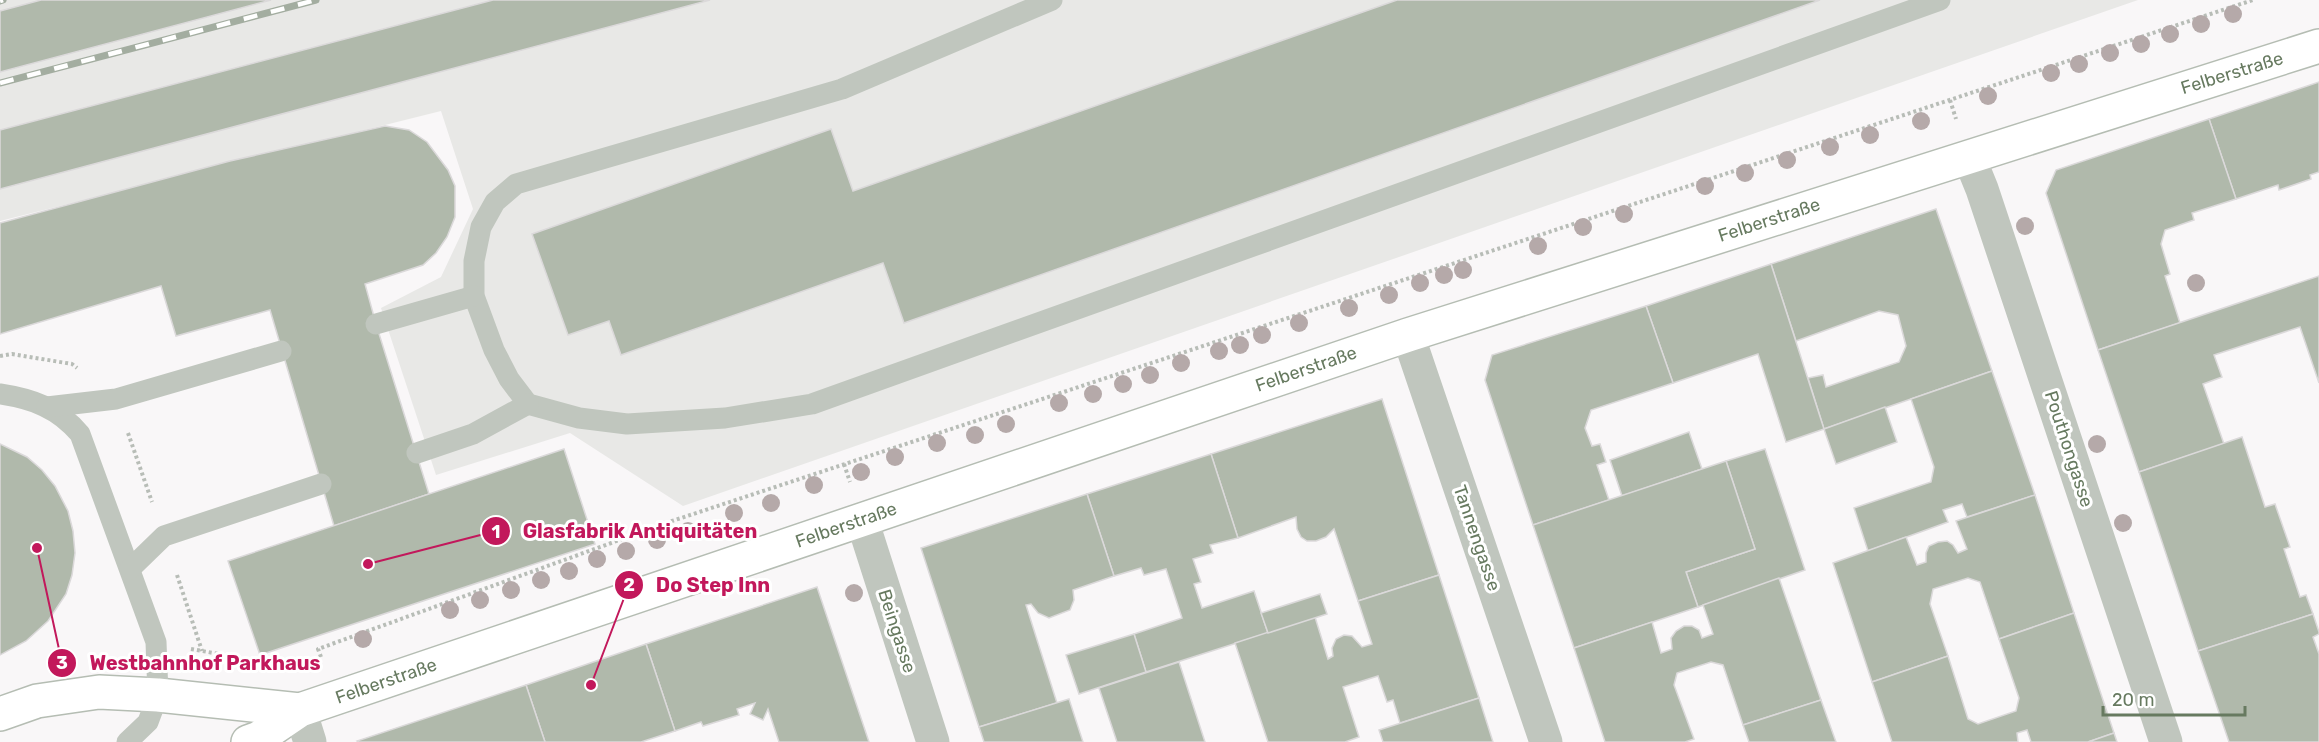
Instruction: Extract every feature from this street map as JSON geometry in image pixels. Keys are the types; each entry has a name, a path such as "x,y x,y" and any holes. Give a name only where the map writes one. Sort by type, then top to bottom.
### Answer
{"main road":[{"name":"Felberstraße","path":"248,742 260,738 300,710 1408,335 2319,46"},
{"name":"Felberstraße","path":"0,714 37,701 99,692 158,695 300,710"}],"street":[{"name":"Pouthongasse","path":"1969,157 1982,189 2166,742"},
{"name":"Tannengasse","path":"1408,335 1546,742"},
{"name":"Beingasse","path":"862,520 933,742"},
{"path":"300,710 310,742"}],"lane":[{"path":"1052,0 842,89 516,184 495,202 481,227 474,261 474,296 494,350 508,379 528,404 579,418 627,424 725,418 812,404 1940,0"},
{"path":"376,324 474,296"},
{"path":"48,407 116,399 281,351"},
{"path":"0,394 21,397 48,407 68,419 80,434 130,569 156,642 158,695 148,722 127,742"},
{"path":"417,453 473,434 528,404"},
{"path":"130,569 164,536 321,484"}],"path":[{"path":"321,657 318,649 672,521 2253,0"}],"shaded area":[{"path":"0,0 2138,0 683,506 570,433 436,475 381,308 441,277 473,209 441,111 0,221"}],"building":[{"path":"41,0 271,0 0,72 0,11"},
{"path":"493,0 710,0 0,189 0,130"},
{"path":"1397,0 1820,0 904,323 883,263 621,355 609,321 568,335 532,234 831,129 853,191"},
{"path":"2319,82 2319,172 2310,175 2311,179 2279,190 2278,185 2236,199 2209,119"},
{"path":"2209,119 2236,199 2192,213 2194,220 2165,230 2161,244 2170,274 2165,276 2180,323 2098,350 2046,193 2056,170"},
{"path":"385,126 409,130 427,142 448,170 455,186 455,217 447,237 436,253 423,265 365,284 429,494 334,526 270,310 176,336 161,286 0,334 0,223 230,161"},
{"path":"1936,209 1992,371 1824,429 1808,378 1823,375 1826,387 1899,362 1906,346 1898,315 1879,311 1796,341 1771,264"},
{"path":"1771,264 1824,429 1786,442 1758,354 1673,383 1646,306"},
{"path":"2319,276 2319,383 2300,327 2214,355 2222,377 2203,384 2224,444 2139,472 2098,350"},
{"path":"1646,306 1673,383 1591,410 1585,428 1592,446 1600,444 1606,462 1597,465 1609,500 1533,525 1485,380 1492,355"},
{"path":"1992,371 2035,495 1967,517 1962,504 1943,510 1948,522 1868,551 1854,508 1931,482 1934,467 1911,399"},
{"path":"1382,399 1439,575 1358,601 1334,529 1326,537 1316,541 1307,541 1301,537 1297,529 1296,517 1238,538 1211,454"},
{"path":"1885,407 1897,442 1836,464 1824,429"},
{"path":"1689,432 1702,469 1622,496 1610,460"},
{"path":"2242,437 2265,507 2275,504 2290,547 2284,549 2300,597 2306,595 2313,614 2198,651 2139,472"},
{"path":"0,444 27,457 55,486 68,511 75,553 66,594 48,621 26,641 0,655"},
{"path":"564,449 595,544 260,655 228,561"},
{"path":"1765,449 1805,570 1698,607 1686,572 1755,549 1726,461"},
{"path":"1211,454 1238,538 1210,545 1213,553 1193,559 1201,582 1194,584 1202,608 1254,591 1268,633 1146,672 1134,634 1182,618 1166,569 1144,575 1141,568 1114,576 1087,494"},
{"path":"1726,461 1755,549 1686,572 1698,607 1574,648 1533,525"},
{"path":"1087,494 1114,576 1073,590 1074,600 1070,610 1049,618 1038,613 1031,604 1026,605 1057,703 979,727 921,548"},
{"path":"2035,495 2074,613 1999,639 1980,582 1968,578 1933,589 1930,604 1948,656 1872,682 1833,563 1906,537 1917,565 1926,562 1929,546 1938,542 1947,541 1958,553 1967,549 1956,521"},
{"path":"1439,575 1479,698 1400,723 1393,700 1387,702 1378,676 1343,687 1359,737 1345,742 1268,742 1235,643 1315,617 1328,659 1333,656 1332,648 1336,639 1344,635 1352,636 1362,647 1372,644 1358,601"},
{"path":"1779,578 1821,700 1743,725 1723,665 1711,662 1677,673 1674,685 1694,739 1685,742 1605,742 1574,648 1652,622 1661,653 1672,649 1671,638 1684,626 1692,626 1699,630 1702,638 1713,634 1703,605"},
{"path":"817,587 869,742 779,742 768,709 763,720 750,714 755,703 737,709 739,715 703,726 701,722 675,731 646,644"},
{"path":"1320,594 1327,614 1268,633 1261,613"},
{"path":"2074,613 2114,733 2088,742 2031,742 2027,730 2017,733 2018,742 1892,742 1872,682 1948,656 1968,719 1978,724 2016,711 2019,698 1999,639"},
{"path":"2313,614 2319,632 2313,637 2319,654 2319,742 2229,742 2198,651"},
{"path":"1134,634 1146,672 1079,694 1066,655"},
{"path":"646,644 675,731 641,742 545,742 526,685"},
{"path":"1179,662 1205,742 1117,742 1099,688"},
{"path":"526,685 545,742 357,741"},
{"path":"1479,698 1493,742 1383,742 1379,730"},
{"path":"1069,699 1083,742 984,742 979,727"},
{"path":"1821,700 1836,742 1749,742 1743,725"},
{"path":"2114,733 2117,742 2088,742"}],"railway":[{"path":"0,83 316,0"}],"place":[{"name":"Westbahnhof Parkhaus","path":"37,548"},
{"name":"Glasfabrik Antiquitäten","path":"368,564"},
{"name":"Do Step Inn","path":"591,685"}]}
